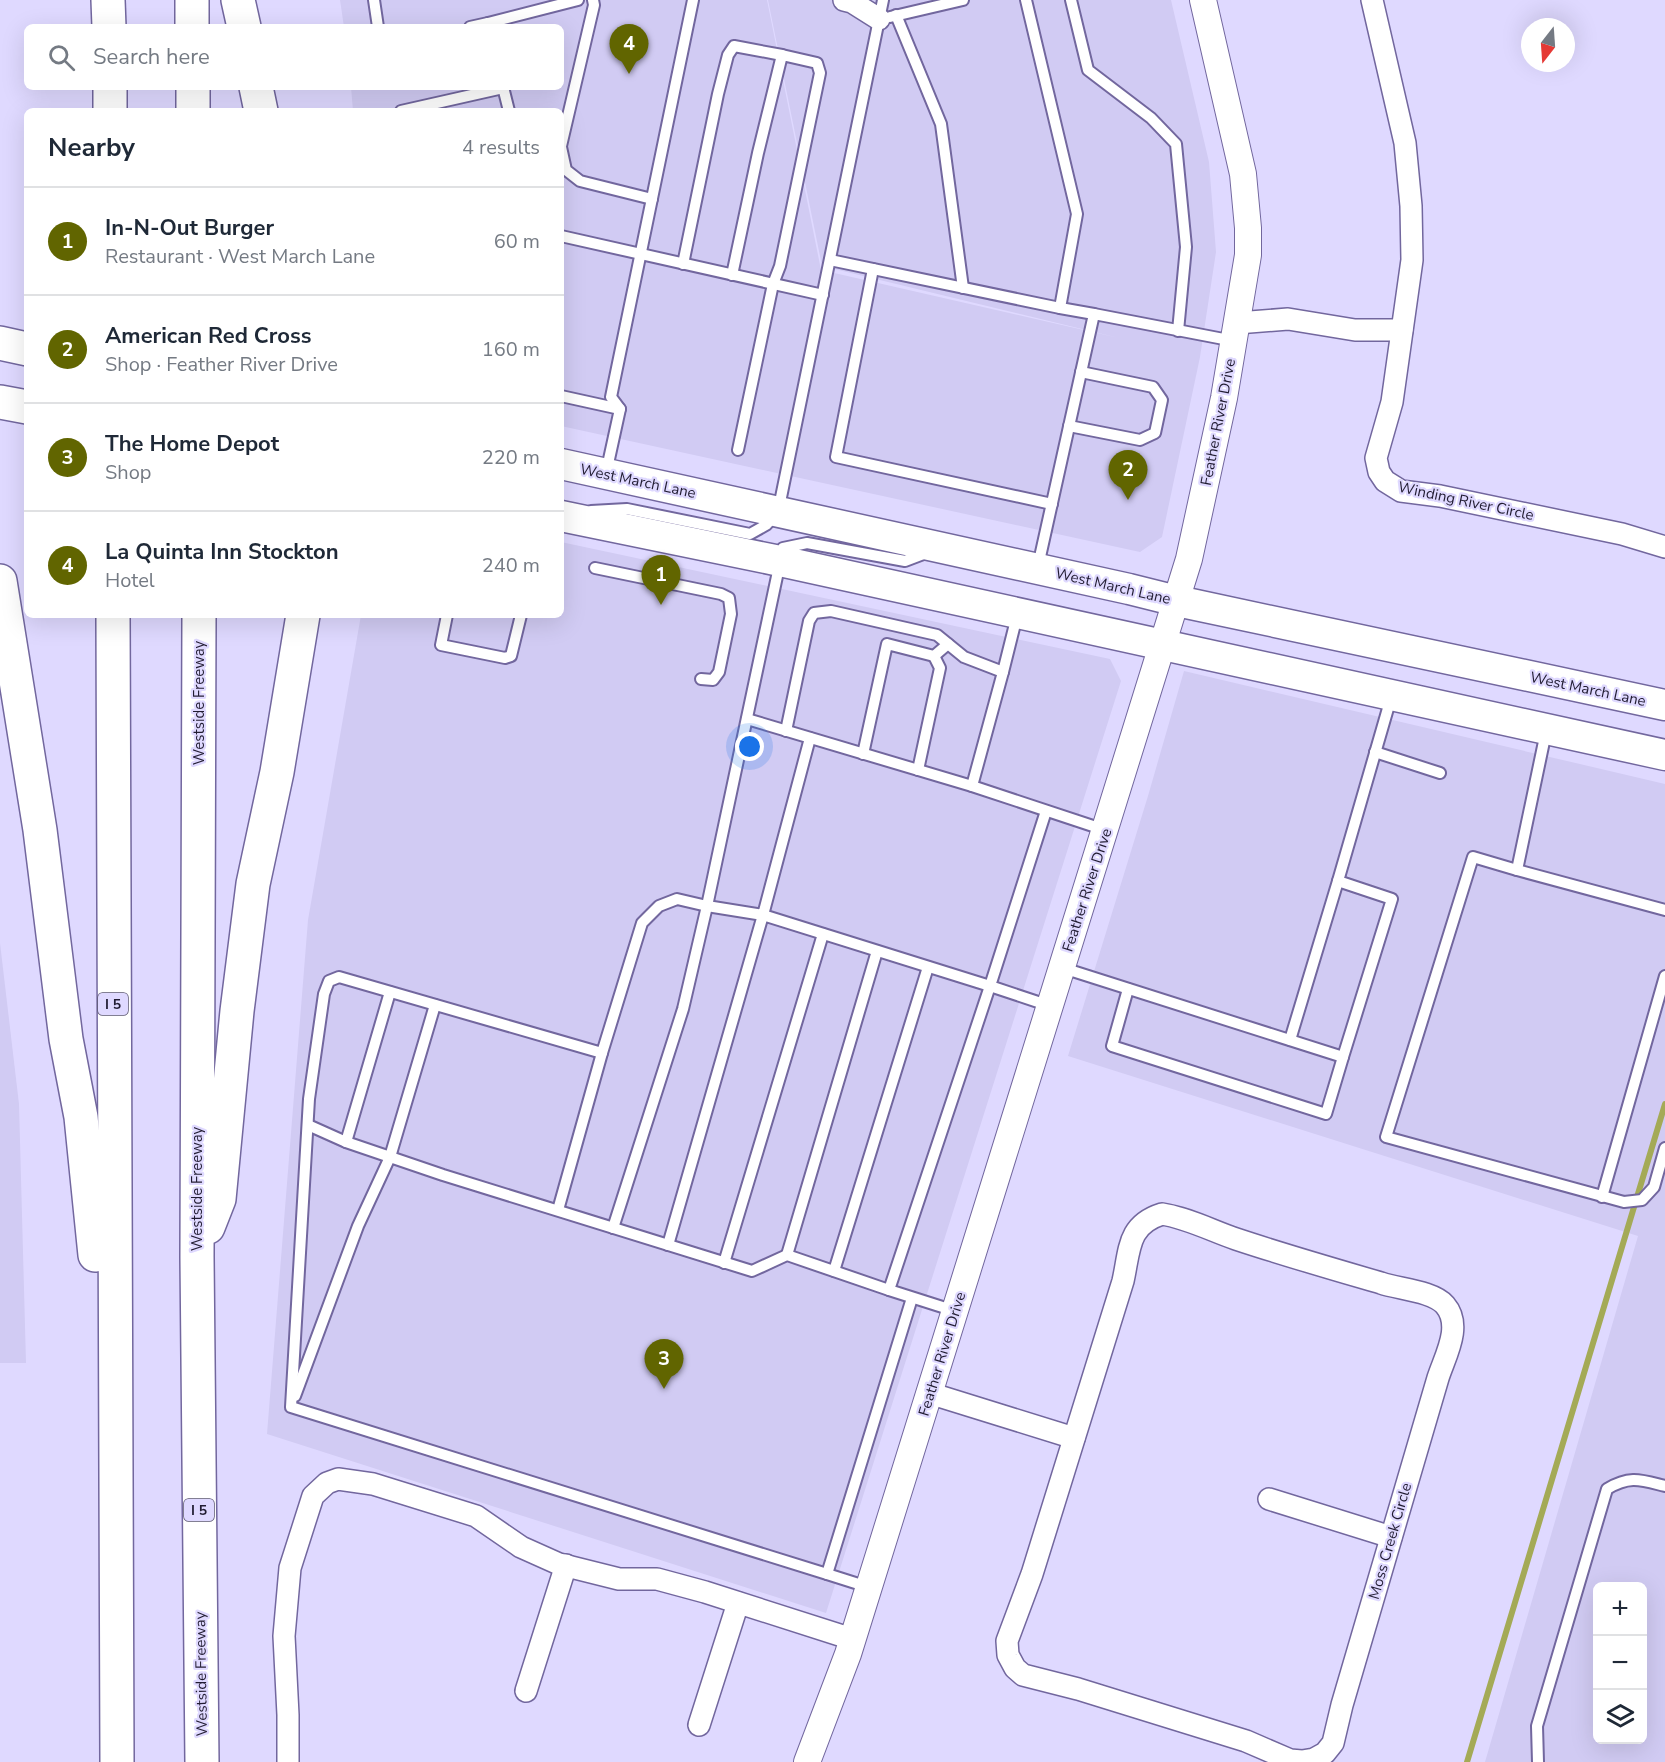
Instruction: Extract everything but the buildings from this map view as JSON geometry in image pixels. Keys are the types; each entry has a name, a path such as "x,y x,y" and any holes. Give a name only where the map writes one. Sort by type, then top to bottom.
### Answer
{"main road":[{"path":"108,0 109,24"},
{"path":"192,0 192,24"},
{"path":"238,0 243,24"},
{"path":"110,90 110,108"},
{"path":"193,90 194,108"},
{"path":"257,90 260,108"},
{"path":"0,343 24,347"},
{"path":"0,402 24,406"},
{"name":"West March Lane","path":"564,465 1177,601 1665,705"},
{"path":"564,515 1665,755"},
{"path":"0,581 40,830 66,1039 81,1117 96,1262 114,1394"},
{"name":"I 5","path":"113,618 117,1762"},
{"name":"Westside Freeway","path":"199,618 197,1257 201,1762"},
{"path":"197,1257 219,1199 237,1011 253,884 277,772 303,618"}],"street":[{"path":"844,0 886,12"},
{"name":"Feather River Drive","path":"807,1762 852,1639 1190,559 1224,398 1248,255 1243,174 1203,0"},
{"name":"Winding River Circle","path":"1372,0 1405,143 1411,206 1412,260 1392,402 1376,458 1379,472 1385,481 1401,491 1440,496 1599,529 1665,547"},
{"path":"1236,332 1288,319 1355,330 1402,330"},
{"name":"Moss Creek Circle","path":"1162,1214 1174,1216 1235,1239 1387,1285 1432,1296 1446,1305 1452,1318 1454,1332 1438,1378 1342,1705 1333,1743 1325,1753 1314,1759 1290,1760 1246,1741 1078,1689 1023,1675 1015,1668 1008,1655 1007,1641 1032,1574 1074,1438 1123,1281 1133,1236 1148,1218 1162,1214"},
{"path":"929,1393 1074,1438"},
{"path":"288,1762 284,1636 290,1568 313,1496 327,1483 338,1479 373,1484 476,1516 521,1547 566,1565 619,1579 657,1579 852,1639"},
{"path":"1269,1499 1392,1537"},
{"path":"526,1691 566,1565"},
{"path":"699,1725 738,1603"}],"lane":[{"path":"374,0 378,24"},
{"path":"492,24 578,0"},
{"path":"564,134 594,5 593,0"},
{"path":"606,474 620,409 611,396 693,0"},
{"path":"886,12 963,0"},
{"path":"1026,0 1077,214 1060,308"},
{"path":"1071,0 1088,70 1151,118 1176,144 1186,247 1178,330"},
{"path":"564,514 627,509 750,534 766,525 778,512 822,295 886,12"},
{"path":"886,12 941,124 963,288"},
{"path":"684,264 728,55 734,46 817,63 820,73 780,266 773,284 738,450"},
{"path":"732,275 782,55"},
{"path":"414,108 490,90"},
{"path":"504,90 507,108"},
{"path":"564,161 566,170 580,181 652,199"},
{"path":"564,237 822,295"},
{"path":"830,260 1178,330 1236,332"},
{"path":"873,269 836,457 1052,504"},
{"path":"1038,569 1094,314"},
{"path":"1069,426 1140,440 1155,433 1162,400 1154,387 1081,372"},
{"path":"564,397 620,409"},
{"path":"613,1228 683,1010 783,548 807,543 905,561 937,548"},
{"path":"595,568 721,594 729,598 731,614 719,672 713,680 701,679"},
{"path":"786,731 809,621 814,613 831,611 937,635 964,657 1003,672"},
{"path":"972,786 1018,613"},
{"path":"446,618 441,645 505,658 510,656 520,618"},
{"path":"863,754 887,644 934,656 940,668 918,770"},
{"path":"934,656 948,644"},
{"path":"1290,1040 1392,695"},
{"path":"747,719 972,786 1106,830"},
{"path":"1517,870 1546,729"},
{"path":"668,1245 763,915 810,738"},
{"path":"1375,752 1440,773"},
{"path":"889,1290 1046,811"},
{"path":"1665,910 1473,857 1386,1137 1624,1202 1642,1200 1654,1187 1665,1148"},
{"path":"1128,989 1112,1046 1326,1114 1392,899 1338,881"},
{"path":"558,1210 602,1053 642,923 658,906 677,899 763,915 1051,1006"},
{"path":"724,1263 823,934"},
{"path":"787,1255 877,951"},
{"path":"834,1271 928,967"},
{"path":"1062,968 1343,1057"},
{"path":"291,1407 309,1099 324,994 329,981 339,976 602,1053"},
{"path":"1602,1197 1665,976"},
{"path":"346,1142 390,992"},
{"path":"291,1407 358,1226 390,1157 435,1005"},
{"path":"308,1125 346,1142 390,1157 724,1263 752,1271 787,1255 955,1311"},
{"path":"827,1574 912,1298"},
{"path":"291,1407 868,1587"},
{"path":"1538,1762 1537,1726 1608,1490 1621,1481 1642,1480 1665,1486"}],"shaded area":[{"path":"340,0 767,0 821,270 1119,338 822,266 768,0 1171,0 1209,162 1216,252 1200,357 1162,537 1140,552 564,427 564,108 353,108 351,90 564,90 564,24 344,24"},
{"path":"564,543 1110,659 1121,681 826,1613 267,1434 308,920 360,618 564,618"},
{"path":"1184,671 1665,784 1665,1762 1485,1762 1638,1236 1068,1056"},
{"path":"0,943 19,1104 26,1363 0,1363"}],"waterway":[{"path":"1467,1762 1665,1104"}],"place":[{"name":"La Quinta Inn Stockton","path":"629,74"},
{"name":"American Red Cross","path":"1128,500"},
{"name":"In-N-Out Burger","path":"661,605"},
{"name":"The Home Depot","path":"664,1389"}]}
